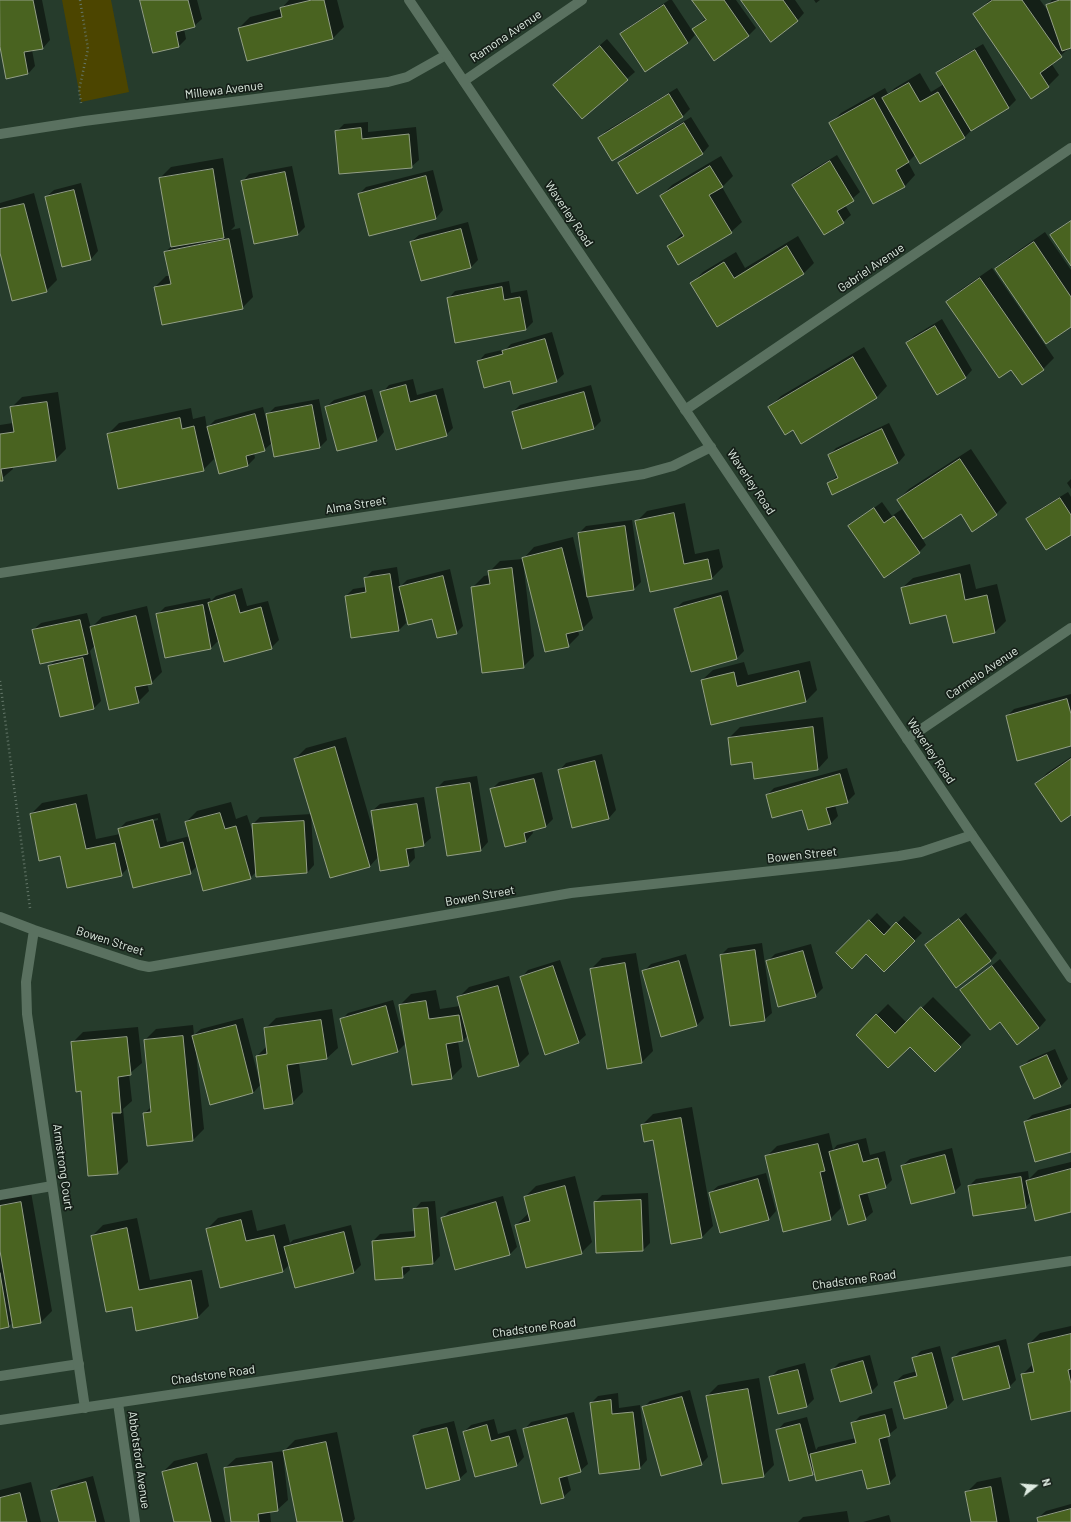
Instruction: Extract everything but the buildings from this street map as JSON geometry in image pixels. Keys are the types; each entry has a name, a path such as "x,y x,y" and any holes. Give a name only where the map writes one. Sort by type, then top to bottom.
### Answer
{"street":[{"name":"Waverley Road","path":"409,0 972,835 1071,978"},
{"name":"Ramona Avenue","path":"464,81 582,0"},
{"name":"Millewa Avenue","path":"0,134 84,121 388,82 407,77 446,56"},
{"name":"Gabriel Avenue","path":"685,410 1071,148"},
{"name":"Alma Street","path":"0,573 644,474 673,466 711,447"},
{"name":"Carmelo Avenue","path":"908,739 1071,628"},
{"name":"Bowen Street","path":"0,917 139,965 150,967 571,893 899,856 921,852 972,835"},
{"name":"Armstrong Court","path":"34,930 26,982 27,1014 85,1408"},
{"path":"0,1195 52,1186"},
{"name":"Chadstone Road","path":"0,1420 1071,1261"},
{"path":"0,1376 79,1364"},
{"name":"Abbotsford Avenue","path":"118,1403 135,1522"}],"path":[{"path":"80,0 88,49 79,90 84,121"},
{"path":"0,681 34,930"}],"shaded area":[{"path":"62,0 111,0 129,92 81,102"}]}
